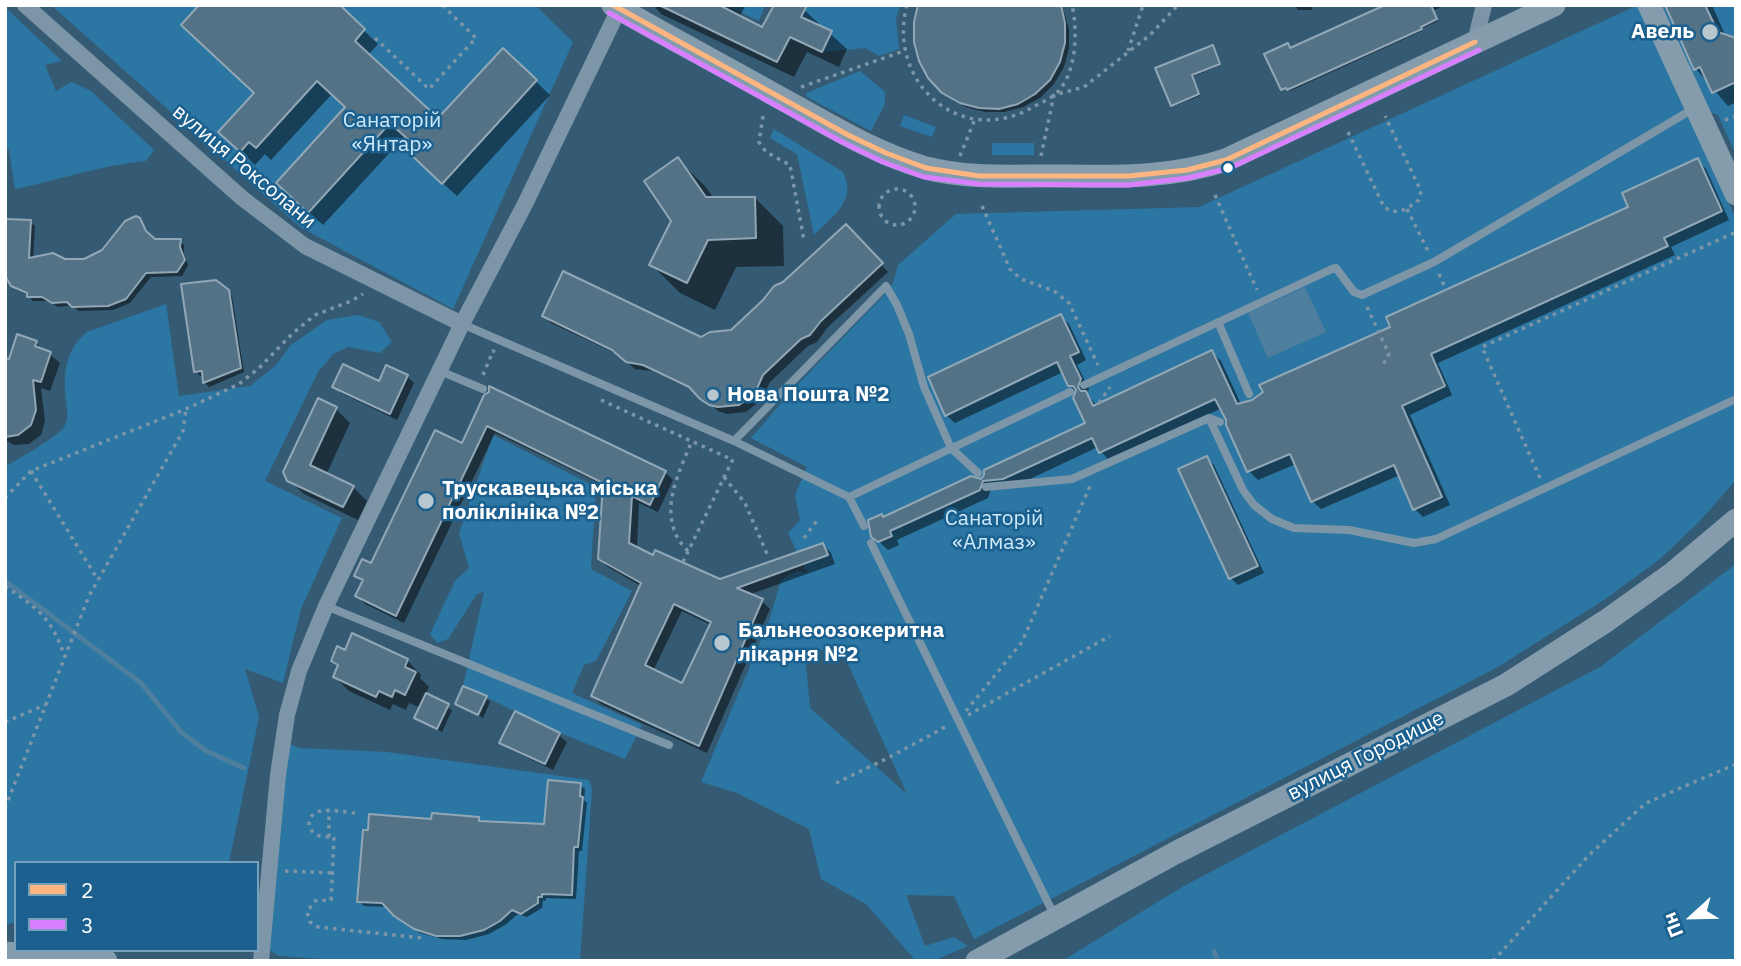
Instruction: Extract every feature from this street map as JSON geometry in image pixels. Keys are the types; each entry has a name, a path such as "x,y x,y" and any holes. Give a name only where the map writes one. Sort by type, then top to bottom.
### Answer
{"street":[{"name":"вулиця Роксолани","path":"25,5 242,198 305,246 462,324"},
{"path":"1475,42 1485,5"},
{"path":"261,961 278,775 287,715 299,671 326,606 462,324 525,204 616,7 835,129 891,156 928,168 978,175 1117,177 1168,174 1227,160 1554,5"},
{"path":"1649,5 1736,194"},
{"name":"вулиця Городище","path":"977,961 1175,853 1506,685 1606,621 1673,573 1736,520"},
{"path":"5,953 106,961"}],"lane":[{"path":"1084,385 1332,269 1336,268 1354,292 1362,295 1434,262 1696,108"},
{"path":"737,443 886,286 909,334 923,387 951,448 978,473"},
{"path":"1218,322 1249,394"},
{"path":"462,324 737,443 849,497 864,526"},
{"path":"440,371 480,388"},
{"path":"849,497 1070,392"},
{"path":"1209,418 1243,490 1254,505 1272,519 1294,528 1349,530 1414,543 1436,539 1736,399"},
{"path":"986,487 1072,479 1209,418 1220,422"},
{"path":"871,543 1056,918"},
{"path":"326,606 669,745"}],"path":[{"path":"375,38 429,89 477,38 442,5"},
{"path":"907,5 903,20 904,51 918,83 933,99 953,112 975,119 998,120 1020,115 1054,95 1063,86 1076,47 1076,23 1072,5"},
{"path":"1128,53 1143,5"},
{"path":"1054,95 1084,87 1150,35 1178,5"},
{"path":"790,91 904,51"},
{"path":"1039,165 1054,95"},
{"path":"1348,132 1384,206 1390,211 1407,209 1419,200 1420,191 1385,116"},
{"path":"1719,123 1736,116"},
{"path":"763,117 759,142 766,152 790,165 804,240"},
{"path":"958,161 975,119"},
{"path":"901,189 912,197 914,211 906,222 893,224 882,216 879,203 887,191 901,189"},
{"path":"1215,195 1262,301"},
{"path":"982,206 1003,257 1016,275 1054,291 1069,303 1103,376"},
{"path":"1407,209 1446,290"},
{"path":"1545,488 1482,347 1736,232"},
{"path":"5,498 32,471 186,409 239,384 316,315 351,301 381,282"},
{"path":"1362,295 1389,354 1383,365"},
{"path":"480,388 493,351 505,357"},
{"path":"593,396 733,460"},
{"path":"5,808 89,596 183,431 186,409"},
{"path":"688,551 673,531 670,520 672,494 692,441"},
{"path":"683,562 733,460 737,443"},
{"path":"959,720 1022,642 1097,468"},
{"path":"32,471 98,580"},
{"path":"724,477 745,503 767,554"},
{"path":"804,538 818,519"},
{"path":"5,586 40,610 56,632 65,657"},
{"path":"836,783 886,760 1110,636"},
{"path":"5,722 46,704"},
{"path":"1493,961 1590,854 1646,803 1736,764"},
{"path":"329,811 329,837"},
{"path":"355,813 315,813 309,821 309,827 314,833 334,837 331,900 315,901 307,912 313,926 422,939"},
{"path":"270,870 332,873"}],"green space":[{"name":"Санаторій «Янтар»","path":"51,5 535,5 573,42 453,309 300,227"},
{"path":"725,5 765,5 759,21"},
{"path":"803,5 901,5 896,18 899,49 879,56 865,48 822,52 792,33"},
{"name":"Санаторій «Алмаз»","path":"1638,5 1736,219 1736,480 1699,522 1660,559 1607,598 1498,667 974,939 954,896 906,895 925,946 954,937 968,946 933,961 916,961 866,904 821,879 809,829 737,793 701,782 769,621 781,580 797,571 807,573 788,533 800,520 795,495 807,467 751,438 796,386 884,295 893,283 898,265 956,214 1199,207","holes":["821,650 842,651 907,794 810,708 805,653"]},
{"path":"1660,5 1736,5 1736,155 1718,115 1709,112"},
{"path":"5,7 62,61 45,65 56,91 71,82 91,91 154,150 146,161 96,169 15,189 9,149 5,148"},
{"path":"860,71 885,92 885,104 871,131 807,97 806,93"},
{"path":"904,115 936,127 932,137 900,126"},
{"path":"774,129 843,172 847,182 847,192 841,207 814,235 797,154 770,138"},
{"path":"992,143 1034,143 1034,155 992,155"},
{"path":"166,304 179,396 250,386 276,365 291,345 327,320 358,315 379,322 392,342 380,353 348,347 333,354 318,372 265,481 342,518 301,609 283,683 245,669 259,717 229,861 14,861 14,923 5,925 5,467 46,442 64,427 67,421 67,363 74,347 87,332"},
{"path":"493,435 596,487 591,569 632,591 596,661 584,665 572,693 642,725 625,759 560,733 463,686 484,592 477,594 448,639 437,643 430,634 455,581 469,568 459,533"},
{"path":"1736,564 1736,961 1062,961 1182,887 1600,667"},
{"path":"285,742 300,748 387,752 589,780 592,789 580,961 355,961 279,956 271,951 265,937"}],"shaded area":[{"path":"1305,287 1326,332 1268,358 1248,313"}],"building":[{"path":"199,5 340,5 365,29 355,41 438,118 503,48 537,80 442,184 407,151 413,144 390,123 308,213 276,183 345,107 317,81 256,148 249,142 240,152 218,132 254,93 181,25"},
{"path":"659,5 719,5 762,27 774,5 807,5 801,17 832,31 822,52 790,37 777,62"},
{"path":"918,5 1061,5 1065,43 1060,62 1050,80 1035,94 1018,104 999,109 960,103 942,93 928,78 919,61 914,42 914,22"},
{"path":"1385,5 1431,5 1437,19 1421,27 1422,29 1287,90 1281,90 1264,54 1288,43 1290,48"},
{"path":"1665,5 1705,5 1718,32 1736,38 1736,82 1712,93 1700,67 1694,70"},
{"path":"1213,45 1220,64 1192,75 1199,94 1171,106 1155,68"},
{"path":"678,157 706,197 755,197 756,238 708,240 687,283 649,265 671,221 644,181"},
{"path":"1698,158 1722,211 1664,238 1668,246 1431,354 1445,386 1402,406 1442,497 1413,510 1394,465 1311,502 1290,454 1247,472 1215,399 1099,453 1092,438 1003,479 983,481 980,490 890,531 892,536 878,542 871,537 868,520 882,514 883,517 971,476 981,479 984,470 1085,423 1073,398 1076,390 1073,386 1068,386 1057,362 945,416 928,377 1061,314 1079,352 1070,356 1081,379 1078,387 1081,391 1086,391 1093,406 1212,350 1237,404 1252,400 1263,392 1259,385 1390,327 1386,317 1628,207 1622,193"},
{"path":"136,216 155,239 181,239 180,247 185,260 177,272 146,273 126,299 108,306 72,307 67,302 52,303 42,297 27,297 27,293 11,286 5,276 5,219 31,220 29,258 53,253 65,259 84,259 102,250 125,221"},
{"path":"846,224 883,263 821,321 810,335 801,339 763,375 755,393 739,405 709,405 689,387 643,365 626,362 612,350 542,316 563,271 701,337 710,332 731,330 774,286 783,282"},
{"path":"216,280 229,290 241,368 203,383 202,371 194,372 181,284"},
{"path":"17,334 37,341 35,346 51,352 41,382 33,380 36,410 31,425 18,435 5,437 5,358 9,359"},
{"path":"343,364 379,381 386,365 408,375 390,414 332,387"},
{"path":"489,386 666,471 650,505 632,496 629,543 653,555 655,550 720,579 823,543 828,555 737,588 763,599 699,746 591,696 641,583 598,559 603,483 487,426 396,616 355,596 363,580 354,576 362,559 371,563 435,430 462,443 484,395 489,392","holes":["674,604 711,622 682,683 645,665"]},
{"path":"318,398 337,407 310,465 354,486 343,507 287,481 283,472"},
{"path":"1207,456 1258,566 1229,579 1178,469"},
{"path":"352,633 408,659 405,667 416,672 405,695 395,690 392,697 379,691 376,697 333,677 338,665 331,661 337,646 345,650"},
{"path":"463,686 487,696 478,715 455,704"},
{"path":"426,693 449,704 437,729 414,718"},
{"path":"515,711 560,733 545,764 499,743"},
{"path":"548,780 581,783 580,796 583,797 578,847 574,847 572,895 542,894 542,897 538,897 538,903 521,914 512,910 484,930 460,936 436,936 414,929 394,916 382,903 357,902 363,830 368,830 369,814 431,819 432,813 479,817 479,821 544,824"}],"waterway":[{"path":"5,581 141,683 181,732 206,751 244,768"},
{"path":"1214,951 1218,961"}],"transit line":[{"name":"2","path":"613,5 848,135 886,153 926,168 979,176 1129,176 1187,170 1226,160 1475,42"},
{"name":"3","path":"609,13 883,162 924,177 979,184 1129,185 1188,178 1230,168 1479,50"}],"place":[{"name":"Авель","path":"1710,32"},
{"name":"Нова Пошта №2","path":"713,395"},
{"name":"Трускавецька міська поліклініка №2","path":"426,501"},
{"name":"Бальнеоозокеритна лікарня №2","path":"722,643"}]}
